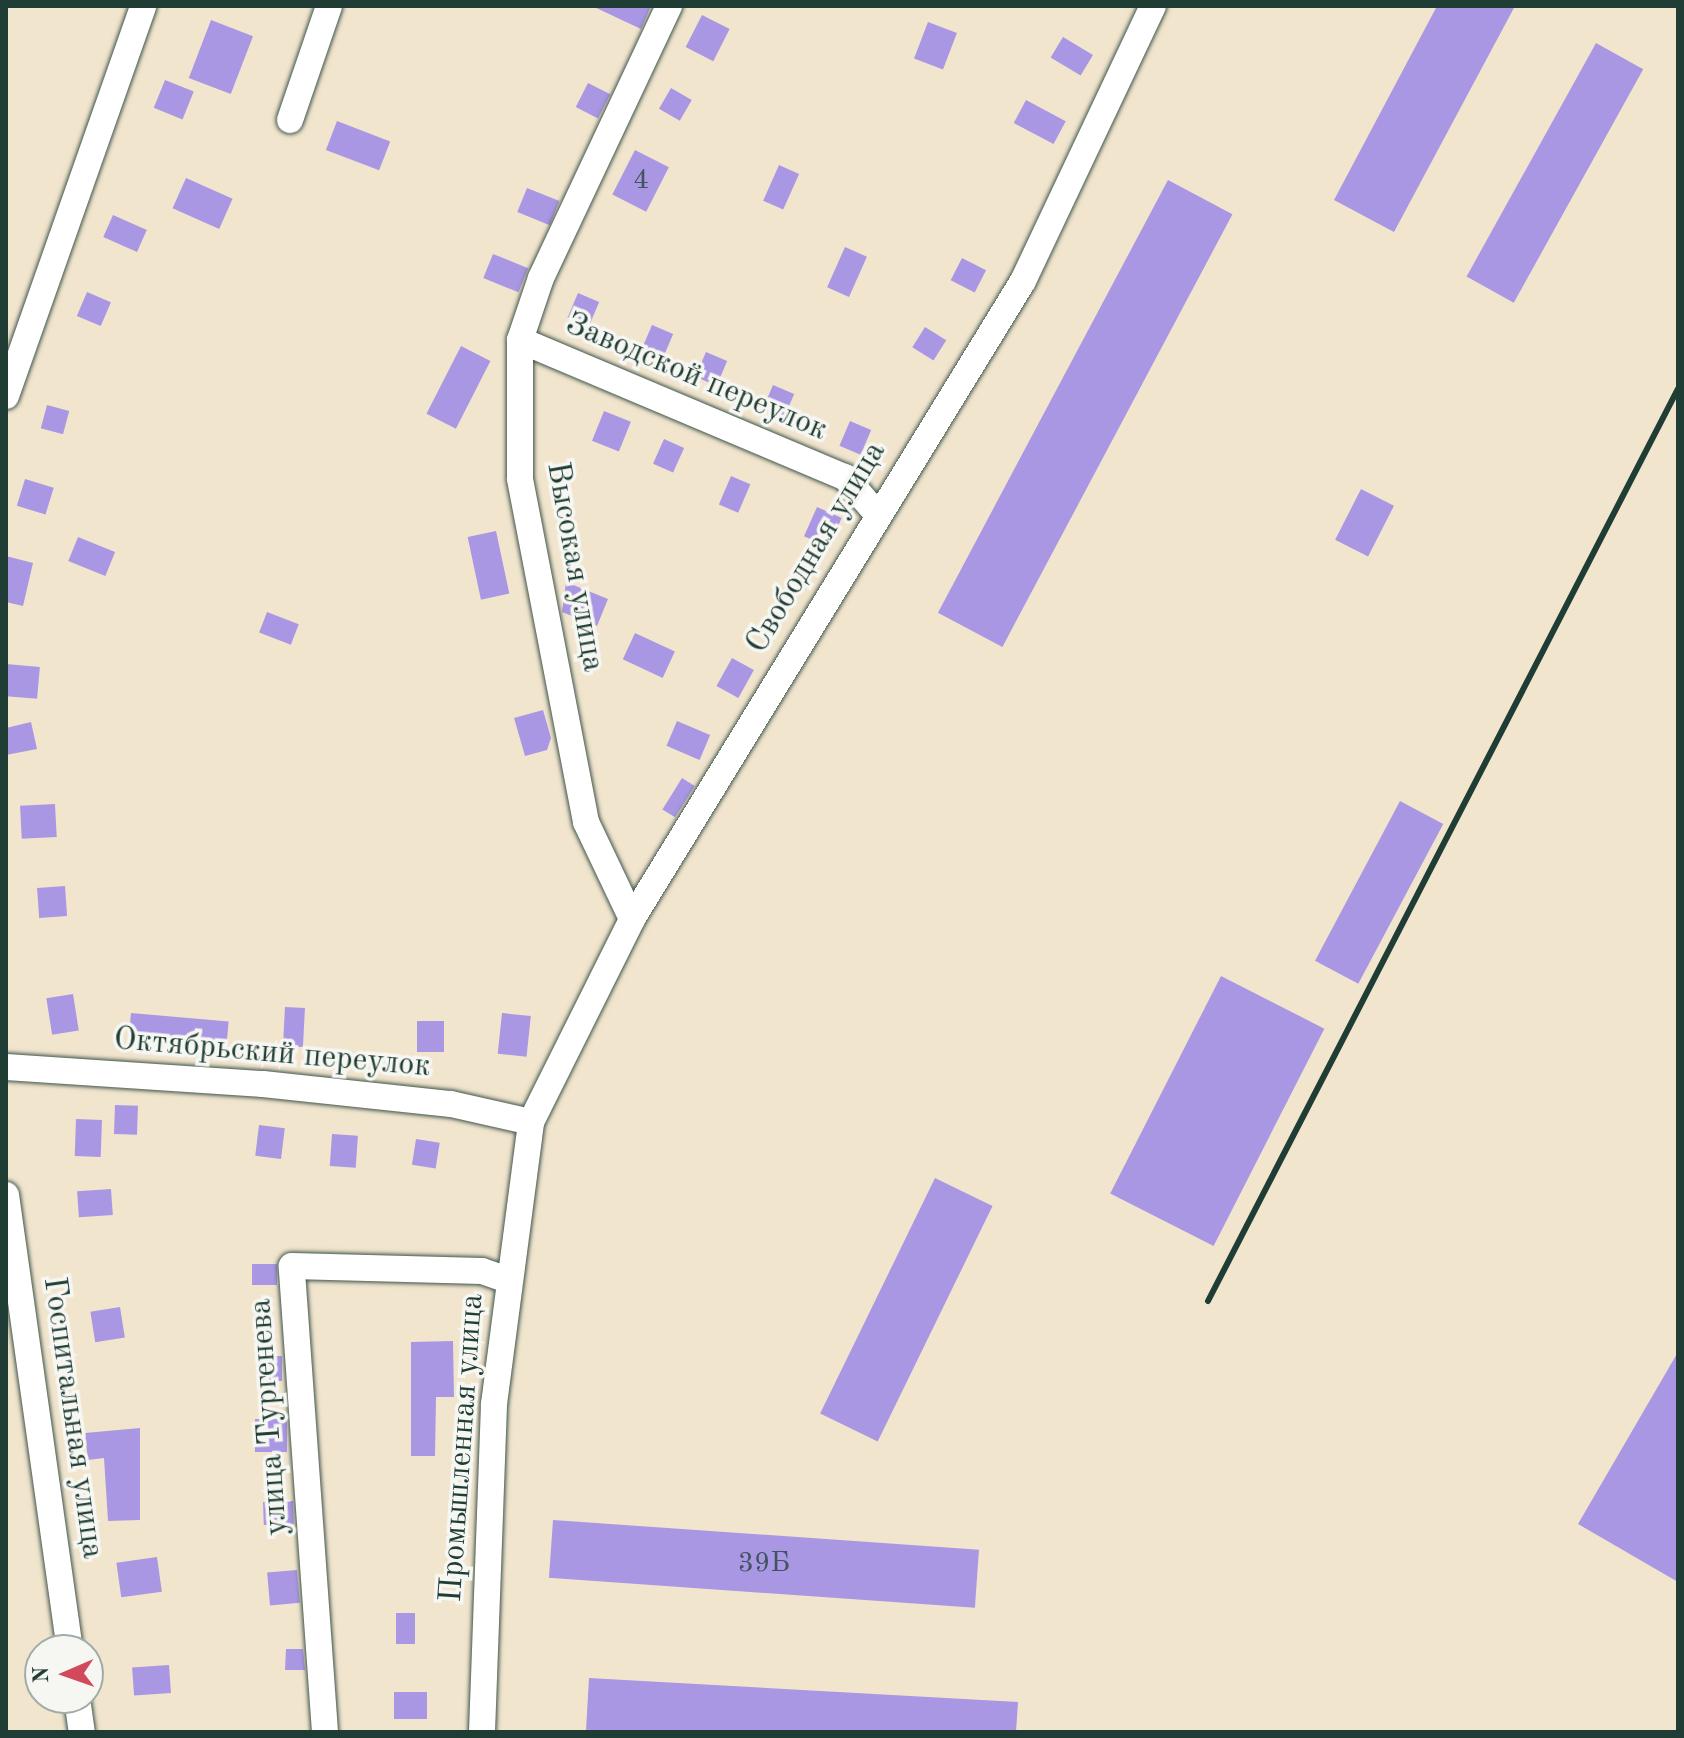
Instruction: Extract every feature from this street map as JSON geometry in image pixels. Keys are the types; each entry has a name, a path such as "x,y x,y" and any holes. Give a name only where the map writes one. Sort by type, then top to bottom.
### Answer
{"street":[{"path":"6,396 143,6"},
{"path":"290,120 329,6"},
{"name":"Высокая улица","path":"632,919 586,822 520,478 520,340 541,278 669,6"},
{"name":"Свободная улица","path":"531,1122 632,919 877,514 1023,281 1153,6"},
{"name":"Заводской переулок","path":"520,340 845,477 877,514"},
{"name":"Октябрьский переулок","path":"6,1067 279,1086 451,1104 531,1122"},
{"name":"Промышленная улица","path":"482,1732 494,1404 531,1122"},
{"name":"Госпитальная улица","path":"6,1195 68,1634"},
{"name":"улица Тургенева","path":"325,1732 292,1266 482,1271 508,1280"}],"building":[{"path":"592,6 651,6 641,29"},
{"path":"1437,6 1515,6 1394,232 1334,200"},
{"path":"702,15 730,29 713,61 686,47"},
{"path":"211,20 253,36 231,94 189,78"},
{"path":"928,22 957,33 943,70 914,58"},
{"path":"1063,37 1093,55 1081,76 1051,58"},
{"path":"1596,43 1643,69 1514,303 1467,277"},
{"path":"165,80 194,92 183,119 154,108"},
{"path":"588,83 610,94 598,118 576,107"},
{"path":"671,88 692,100 680,121 659,109"},
{"path":"1026,100 1066,121 1054,144 1014,123"},
{"path":"337,121 390,141 379,170 326,150"},
{"path":"635,150 669,167 646,212 612,195"},
{"path":"779,165 799,174 783,210 763,201"},
{"path":"186,178 233,199 219,229 173,208"},
{"path":"1168,180 1232,214 1002,647 938,613"},
{"path":"527,188 559,201 550,225 517,212"},
{"path":"113,215 147,230 137,252 103,237"},
{"path":"845,247 867,257 849,297 827,287"},
{"path":"493,254 528,268 518,292 483,278"},
{"path":"962,258 986,270 975,293 951,280"},
{"path":"87,292 111,302 101,326 77,316"},
{"path":"578,293 599,302 589,327 567,318"},
{"path":"652,325 673,334 663,359 641,350"},
{"path":"925,327 946,340 933,361 912,347"},
{"path":"461,346 490,361 456,429 426,414"},
{"path":"706,352 727,361 717,386 695,377"},
{"path":"773,385 794,394 784,419 762,410"},
{"path":"47,405 69,411 63,434 41,428"},
{"path":"604,411 631,422 619,452 592,441"},
{"path":"850,421 871,430 861,455 839,446"},
{"path":"664,439 684,448 673,473 653,464"},
{"path":"731,476 750,484 738,513 719,505"},
{"path":"25,479 54,488 46,515 17,506"},
{"path":"1361,489 1394,506 1368,557 1335,540"},
{"path":"817,507 842,518 829,547 804,536"},
{"path":"496,531 509,594 481,600 468,537"},
{"path":"78,537 115,552 105,576 68,561"},
{"path":"6,556 33,563 23,606 6,602"},
{"path":"566,582 608,599 597,626 562,612"},
{"path":"267,612 299,624 291,645 259,633"},
{"path":"635,633 675,652 663,678 623,659"},
{"path":"732,658 754,670 738,698 716,686"},
{"path":"6,664 40,667 37,699 6,696"},
{"path":"543,710 551,738 547,750 525,756 514,718"},
{"path":"677,721 710,735 700,760 666,746"},
{"path":"31,722 37,749 6,755 6,728"},
{"path":"682,778 695,786 675,817 662,809"},
{"path":"1400,801 1443,824 1358,984 1315,961"},
{"path":"55,804 57,837 22,839 20,806"},
{"path":"65,886 67,916 39,918 37,888"},
{"path":"1221,976 1324,1029 1214,1246 1110,1193"},
{"path":"73,994 79,1031 52,1035 46,998"},
{"path":"285,1007 305,1008 303,1047 283,1046"},
{"path":"131,1013 229,1022 227,1042 129,1034"},
{"path":"502,1013 531,1016 527,1057 498,1054"},
{"path":"417,1021 444,1021 444,1052 417,1052"},
{"path":"115,1105 138,1106 137,1135 114,1134"},
{"path":"76,1119 102,1120 101,1157 75,1156"},
{"path":"259,1125 285,1128 281,1159 255,1156"},
{"path":"332,1134 358,1136 356,1168 330,1166"},
{"path":"416,1139 440,1143 436,1168 412,1165"},
{"path":"935,1178 993,1206 878,1442 820,1413"},
{"path":"111,1189 113,1215 79,1217 77,1191"},
{"path":"252,1264 277,1264 277,1285 252,1285"},
{"path":"120,1307 125,1338 95,1342 90,1312"},
{"path":"453,1341 454,1397 436,1397 435,1456 411,1456 411,1342"},
{"path":"1678,1352 1678,1582 1578,1524"},
{"path":"260,1356 282,1356 282,1381 260,1381"},
{"path":"255,1419 287,1419 287,1452 255,1452"},
{"path":"140,1428 140,1520 108,1521 104,1458 88,1460 85,1433"},
{"path":"293,1501 294,1524 264,1525 263,1502"},
{"path":"553,1520 979,1550 975,1608 549,1578"},
{"path":"157,1557 162,1592 121,1597 116,1563"},
{"path":"297,1570 300,1603 270,1605 267,1573"},
{"path":"396,1613 415,1613 415,1644 396,1644"},
{"path":"286,1649 303,1649 305,1670 285,1670"},
{"path":"169,1665 171,1693 134,1696 132,1668"},
{"path":"589,1678 1018,1702 1016,1732 586,1730"},
{"path":"394,1692 427,1692 427,1719 394,1719"}],"railway":[{"path":"1208,1301 1678,389"}]}
